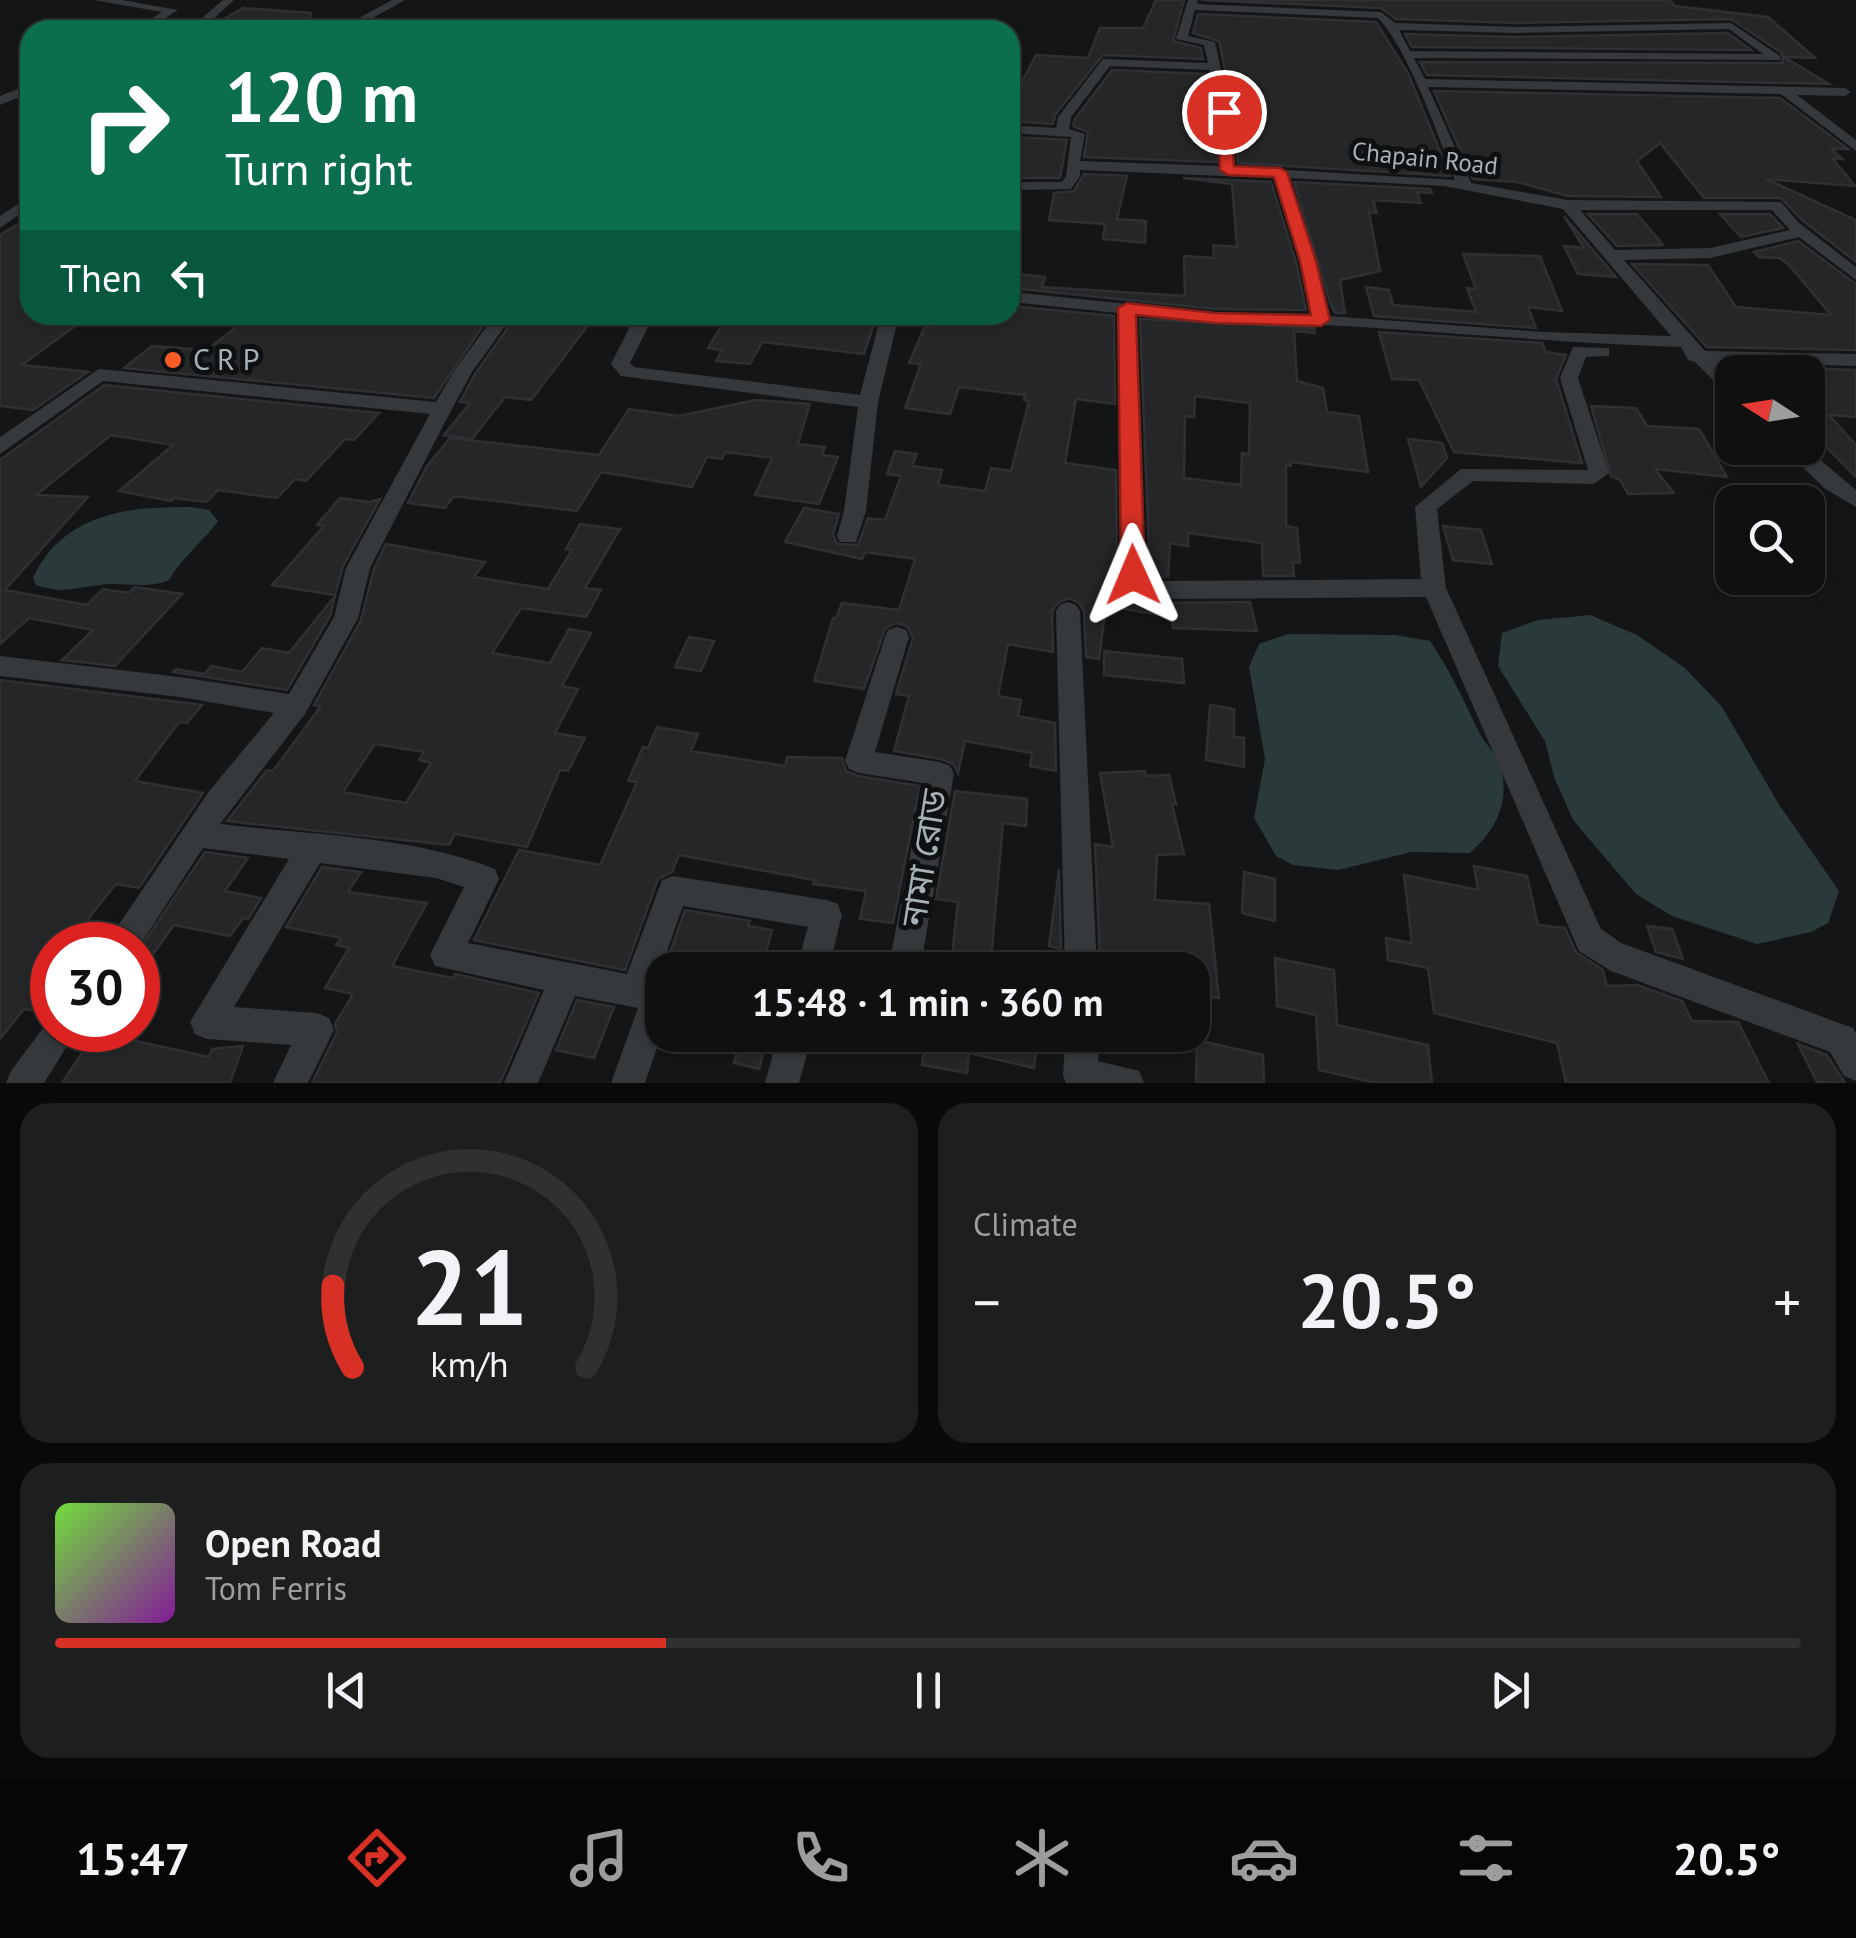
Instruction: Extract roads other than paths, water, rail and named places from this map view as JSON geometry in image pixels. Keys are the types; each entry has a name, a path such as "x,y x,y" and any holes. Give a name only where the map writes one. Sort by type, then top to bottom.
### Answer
{"street":[{"path":"99,0 173,10 156,20"},
{"path":"206,20 229,0"},
{"path":"361,20 400,0"},
{"path":"1228,170 1224,112 1209,42 1182,39 1192,3 1320,6 1380,15 1392,26 1422,82 1465,186"},
{"path":"1392,26 1517,30 1731,26 1776,58 1406,54"},
{"path":"1062,133 1066,117 1107,62 1215,67"},
{"path":"1422,82 1845,92"},
{"path":"1784,91 1856,148"},
{"path":"1020,129 1078,134 1073,176 1066,186 1020,186"},
{"name":"Chapain Road","path":"1072,165 1280,172 1465,186 1568,205 1776,205 1802,232 1856,275"},
{"path":"1280,172 1308,261 1321,320"},
{"path":"1568,205 1715,371"},
{"path":"0,223 20,208"},
{"path":"1612,255 1710,253 1802,232"},
{"path":"1020,298 1215,318 1321,320 1856,360"},
{"path":"1127,308 1133,575 1139,586 1159,590 1434,588"},
{"path":"136,922 196,834 296,706 346,618 358,568 464,371 497,325"},
{"path":"640,325 620,364 628,372 868,402"},
{"path":"848,536 856,512 854,497 868,402 887,325"},
{"path":"1693,349 1579,351 1569,378 1599,473 1468,474 1426,507 1434,588 1590,940 1610,955 1841,1040 1856,1064"},
{"path":"0,448 99,375 445,409"},
{"path":"1811,465 1856,500"},
{"path":"1068,611 1081,952"},
{"name":"নামা রোড","path":"897,637 859,760 940,774 907,952"},
{"path":"0,666 180,687 296,706"},
{"path":"196,834 436,864 484,878 446,955 659,996 628,1083"},
{"path":"290,1083 317,1030 207,1022 313,847"},
{"path":"651,952 673,890 827,915 817,952"},
{"path":"636,992 645,967"},
{"path":"521,1083 566,978"},
{"path":"23,1083 45,1052"},
{"path":"782,1083 790,1052"},
{"path":"1082,1052 1080,1076 1126,1083"}],"place":[{"name":"C R P","path":"173,360"}]}
